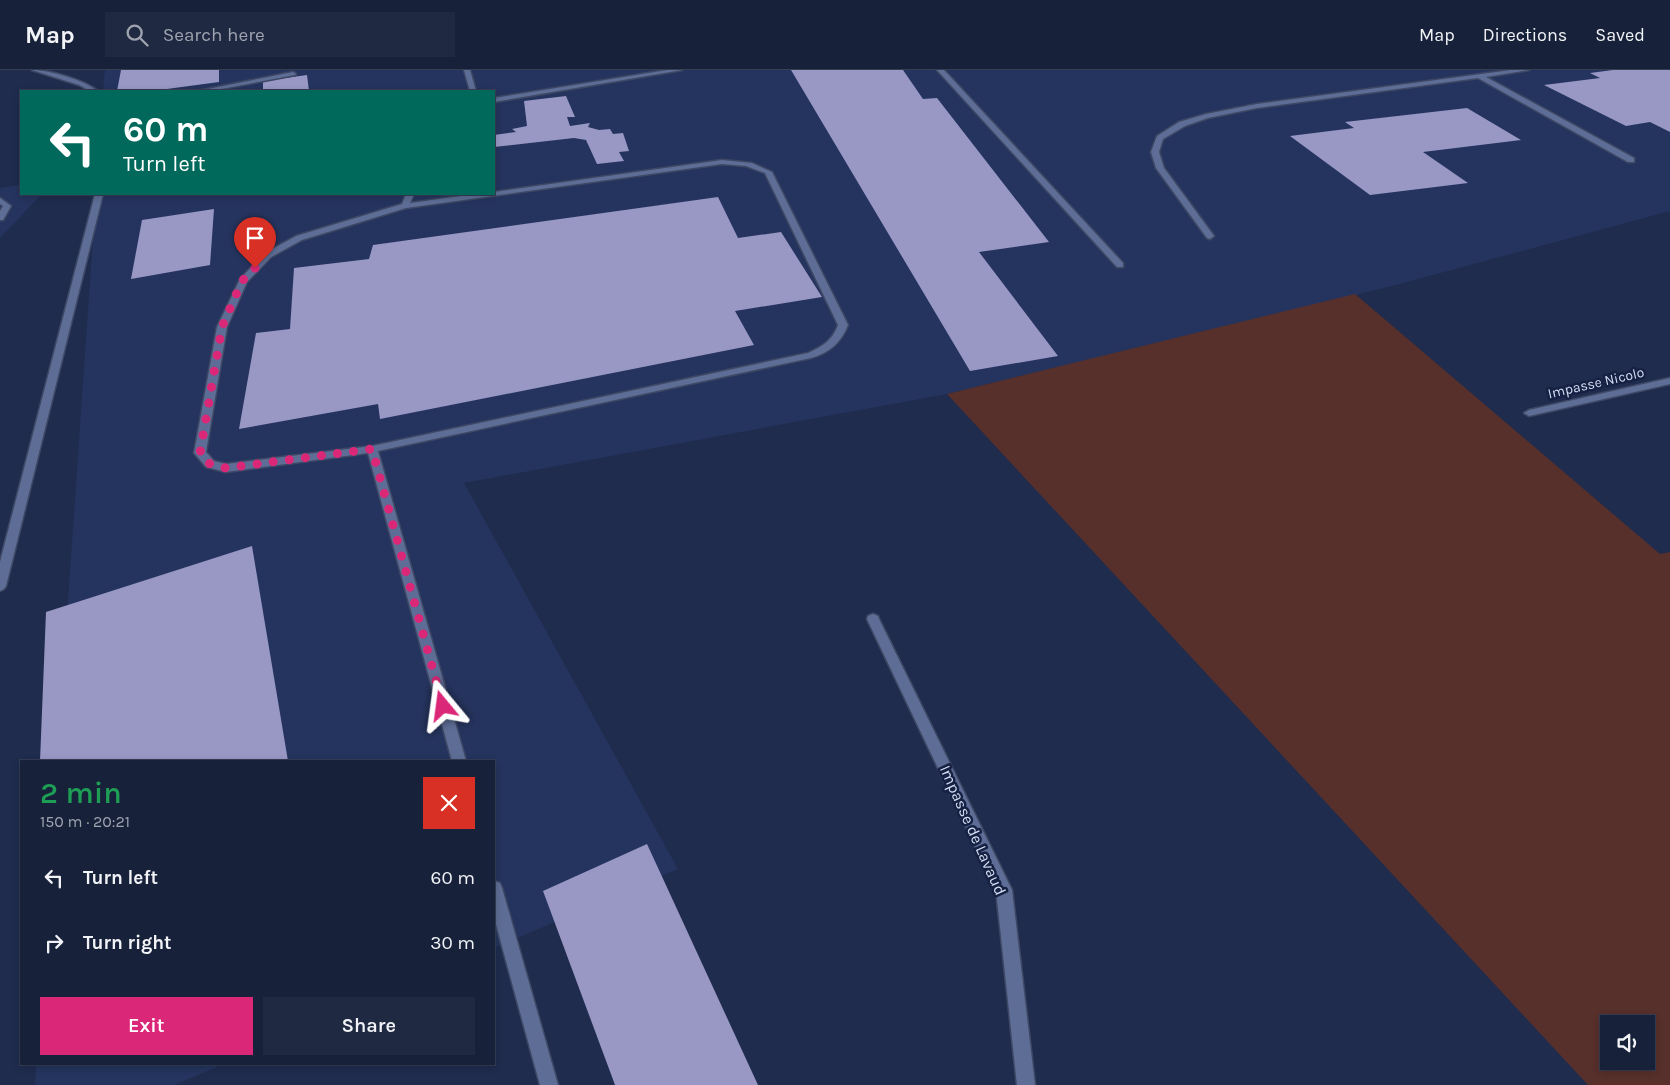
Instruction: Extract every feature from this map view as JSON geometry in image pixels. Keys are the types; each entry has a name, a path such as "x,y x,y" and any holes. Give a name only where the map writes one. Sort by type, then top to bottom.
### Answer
{"street":[{"path":"35,70 81,84 93,90"},
{"path":"467,70 472,90"},
{"path":"495,100 679,70"},
{"path":"940,70 1120,265"},
{"path":"1210,236 1160,168 1155,152 1160,138 1182,124 1206,116 1257,106 1526,70"},
{"path":"206,90 293,74"},
{"path":"1480,76 1631,160"},
{"path":"486,195 405,206 299,238 268,255 242,281 222,327 200,453 210,464 226,468 372,449 811,355 830,346 840,337 843,325 768,172 759,167 739,162 722,162 495,194"},
{"path":"0,586 99,195"},
{"path":"405,206 410,195"},
{"path":"0,200 7,206 0,218"},
{"name":"Impasse Nicolo","path":"1529,412 1670,381"},
{"path":"372,449 459,760"},
{"name":"Impasse de Lavaud","path":"873,619 1004,890 1026,1085"},
{"path":"495,892 549,1085"}],"shaded area":[{"path":"105,70 1670,70 1670,211 1396,285 947,394 464,483 678,869 495,948 495,760 57,760 96,195 495,195 495,90 103,90"},
{"path":"20,185 20,195 41,195 0,238 0,188"},
{"path":"1355,294 1660,554 1670,552 1670,1085 1588,1085 947,394"},
{"path":"36,1065 222,1065 174,1085 35,1085"}],"building":[{"path":"121,70 219,70 219,82 159,90 117,90"},
{"path":"791,70 903,70 923,99 937,98 1049,242 979,252 1058,356 970,371"},
{"path":"1613,70 1670,70 1670,132 1650,122 1626,126 1544,85 1600,78 1590,73"},
{"path":"307,75 309,90 263,90 263,81"},
{"path":"566,96 575,117 567,117 570,126 590,123 588,127 599,130 610,129 613,134 623,133 629,151 619,152 624,161 597,164 586,140 574,138 495,147 495,135 516,132 512,129 527,126 524,101"},
{"path":"1467,108 1521,140 1423,152 1468,183 1370,195 1290,136 1354,128 1345,122"},
{"path":"718,197 738,238 781,232 822,297 735,311 754,345 380,419 378,404 239,429 256,333 290,329 294,268 369,259 373,245"},
{"path":"214,209 210,265 131,279 142,220"},
{"path":"252,546 288,760 40,760 46,612"},
{"path":"647,844 758,1085 615,1085 543,891"}],"route":[{"path":"255,268 242,281 222,327 200,453 205,461 210,464 226,468 372,449 443,706"}]}
